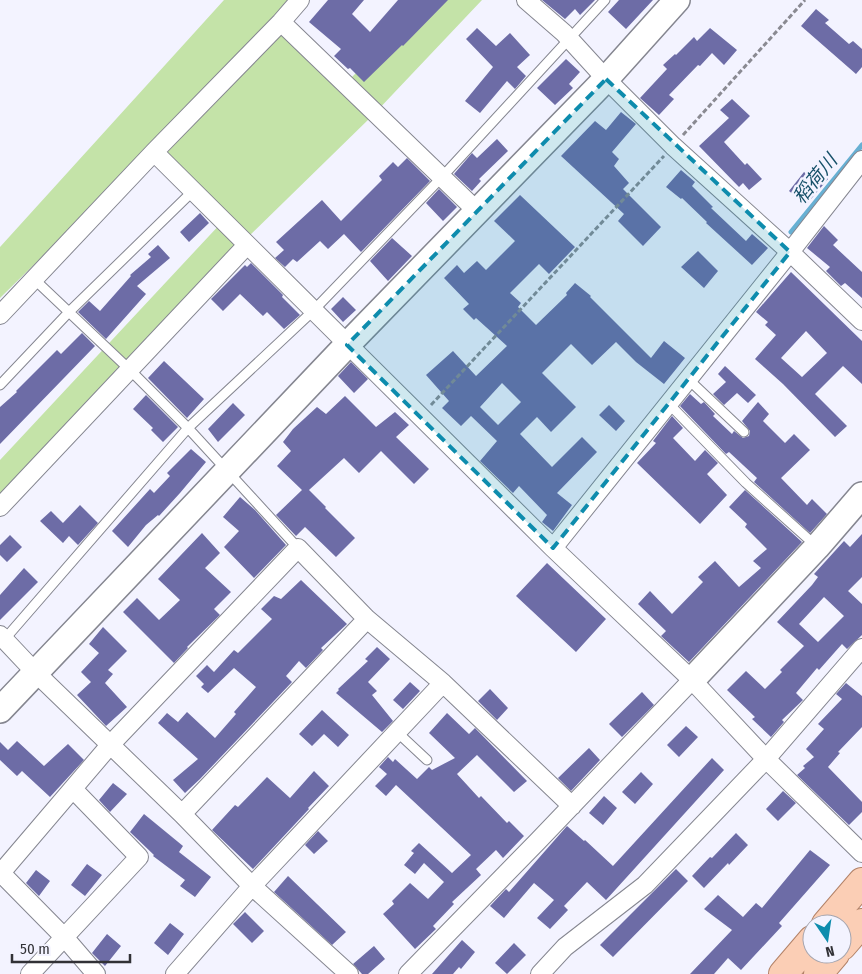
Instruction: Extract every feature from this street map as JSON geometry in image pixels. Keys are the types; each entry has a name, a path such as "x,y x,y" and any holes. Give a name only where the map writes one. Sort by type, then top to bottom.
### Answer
{"main road":[{"path":"835,914 862,882"},
{"path":"852,934 862,923"},
{"path":"783,974 802,952"},
{"path":"818,974 826,964"}],"street":[{"path":"0,315 300,0"},
{"path":"526,0 564,33 606,79 673,146 790,252 862,321"},
{"path":"0,710 347,345 606,79 678,0"},
{"path":"281,22 478,212"},
{"path":"154,152 553,548 692,680 766,759 862,854"},
{"path":"553,548 862,160"},
{"path":"0,507 247,245"},
{"path":"408,974 692,680 817,547 862,495"},
{"path":"96,974 65,938 0,873 110,745 298,548 367,619 443,683 572,806"},
{"path":"182,814 367,619"},
{"path":"1,639 182,814 252,886 348,974"},
{"path":"540,974 565,948 645,885 766,759 862,648"},
{"path":"174,974 252,886 443,683"},
{"path":"30,974 140,857 72,789"}],"lane":[{"path":"1,639 188,428 313,311 442,177 605,0"},
{"path":"0,385 69,312 193,191"},
{"path":"34,279 188,428 298,548"},
{"path":"688,379 744,432"},
{"path":"669,404 746,483 817,547"},
{"path":"397,732 427,760"}],"path":[{"path":"420,417 673,146 805,0"}],"highlighted area":[{"path":"606,79 790,252 553,548 347,345"}],"green space":[{"path":"224,0 300,0 281,22 0,298 0,247"},
{"path":"429,0 482,0 375,113 345,84"},
{"path":"281,34 371,117 248,237 165,150"},
{"path":"223,221 247,245 0,506 0,460"}],"building":[{"path":"328,0 364,0 352,14 370,32 398,0 448,0 364,82 334,56 341,49 309,22"},
{"path":"542,0 595,0 580,15 575,9 565,19"},
{"path":"619,0 653,0 626,29 608,12"},
{"path":"816,9 829,20 825,23 849,44 853,41 862,49 862,67 856,74 801,26"},
{"path":"477,28 496,46 510,33 530,55 517,67 526,76 515,89 507,81 480,113 465,101 493,67 466,39"},
{"path":"710,28 737,50 724,65 712,53 669,95 674,99 659,115 640,98 667,69 663,65 694,37 697,41"},
{"path":"566,59 580,72 569,84 573,88 555,105 537,88"},
{"path":"732,99 750,116 724,142 745,165 747,163 762,179 749,190 743,183 739,187 699,146 729,118 720,110"},
{"path":"621,112 636,124 612,152 619,159 614,166 629,183 623,189 661,227 643,246 618,221 624,214 561,156 595,121 606,130"},
{"path":"497,139 508,151 479,179 481,181 472,191 454,174 472,153 477,158"},
{"path":"407,158 430,181 361,252 344,234 328,249 320,241 297,262 293,259 285,267 275,258 284,250 276,242 322,200 341,221 382,180 379,176 393,162 398,167"},
{"path":"815,168 828,179 806,205 789,191 804,172 809,176"},
{"path":"681,170 695,182 692,186 713,207 711,208 746,241 752,234 768,248 752,265 682,198 666,187"},
{"path":"439,189 457,207 443,221 426,203"},
{"path":"520,195 575,247 549,274 539,264 510,293 521,303 518,307 536,325 567,295 566,293 575,283 591,296 651,358 664,341 685,358 664,384 636,362 616,342 592,365 571,344 542,373 576,407 551,432 537,417 520,434 552,467 582,437 597,452 557,493 572,505 553,531 542,522 547,515 519,486 513,493 480,461 497,441 471,416 461,426 442,408 449,401 426,375 453,351 476,376 507,346 463,309 469,304 444,278 457,265 464,273 477,261 486,270 515,241 494,221","holes":["502,383 521,402 498,425 480,407"]},
{"path":"200,213 209,223 189,242 180,232"},
{"path":"824,226 838,240 833,245 862,272 862,298 845,283 841,286 826,271 830,267 807,248"},
{"path":"392,238 412,256 388,281 370,261"},
{"path":"158,245 170,258 137,286 146,294 106,339 78,312 89,301 100,311 130,275 151,257 148,254"},
{"path":"698,251 718,271 704,288 681,267"},
{"path":"251,263 300,315 284,329 267,312 263,316 240,294 223,311 211,299 245,265 247,267"},
{"path":"791,272 862,341 862,384 843,366 815,394 847,426 835,437 783,384 755,359 776,335 765,325 768,322 756,312","holes":["806,331 827,353 802,377 781,358"]},
{"path":"343,297 356,310 343,322 331,309"},
{"path":"82,333 95,346 0,444 0,407 57,350 61,354"},
{"path":"164,361 204,399 187,418 148,378"},
{"path":"351,362 368,379 354,393 338,376"},
{"path":"725,366 756,395 748,403 737,393 724,405 713,394 726,382 718,374"},
{"path":"690,394 701,404 704,402 715,414 713,416 732,434 734,431 743,438 749,436 750,431 742,421 758,402 769,414 763,421 785,443 794,434 810,450 781,478 807,505 812,499 827,514 810,533 754,482 757,478 729,452 726,454 680,406"},
{"path":"146,395 178,427 163,442 151,430 153,428 133,409"},
{"path":"345,396 376,427 395,412 409,425 396,437 429,469 414,484 381,451 359,473 344,458 309,490 355,538 336,557 305,527 296,536 276,515 302,490 277,466 291,451 283,442 293,429 317,407 326,414"},
{"path":"233,403 245,415 218,442 208,429"},
{"path":"609,405 625,421 616,431 599,415"},
{"path":"672,416 683,428 673,438 695,461 705,450 718,463 707,474 727,495 700,524 637,463 656,443 653,441"},
{"path":"191,449 206,462 159,516 146,525 128,547 112,531 150,489 154,493 170,476 167,473"},
{"path":"745,490 802,542 689,662 661,636 666,631 638,604 650,591 672,614 703,582 698,577 715,561 739,587 761,568 753,561 767,549 745,527 747,524 729,507"},
{"path":"240,497 255,510 286,545 254,578 224,547 239,531 223,517"},
{"path":"80,505 98,523 78,545 69,536 63,543 40,521 51,511 63,523"},
{"path":"202,533 220,553 205,568 231,592 214,609 220,615 187,647 174,663 123,612 137,598 159,620 180,600 158,579"},
{"path":"862,534 862,577 848,591 862,604 862,635 847,649 842,644 819,670 817,668 796,693 803,700 782,720 784,722 771,737 752,719 755,717 727,690 746,671 765,689 782,672 780,670 804,646 777,622 812,585 818,577 814,574 844,541 850,547","holes":["824,597 844,616 818,642 799,624"]},
{"path":"10,535 22,547 7,562 0,555 0,545"},
{"path":"547,563 606,619 576,652 516,596"},
{"path":"24,568 38,582 0,620 0,595"},
{"path":"301,580 347,624 321,648 323,650 306,668 299,661 286,676 292,682 185,793 173,780 198,759 158,723 167,713 178,722 187,712 215,738 256,687 234,668 208,693 201,687 204,684 196,676 207,665 214,672 234,650 238,653 272,619 261,609 274,596 281,599"},
{"path":"103,627 127,651 108,670 113,674 105,683 127,707 106,726 77,695 91,682 81,672 99,653 89,644"},
{"path":"377,647 390,659 368,682 377,691 372,695 393,721 382,732 336,693 368,661 365,659"},
{"path":"410,682 420,691 403,709 393,700"},
{"path":"846,683 862,696 862,727 838,752 840,753 828,767 862,802 862,812 849,825 797,775 805,768 803,766 814,757 806,749 824,729 818,724 842,699 836,694"},
{"path":"490,689 508,708 497,720 478,701"},
{"path":"642,692 654,705 622,737 609,724"},
{"path":"322,710 349,735 338,747 324,734 312,746 299,734"},
{"path":"447,713 469,734 475,728 527,781 514,792 477,755 457,774 479,798 481,796 507,823 509,821 524,836 503,858 496,850 476,869 481,875 452,902 454,904 433,926 436,929 415,949 383,914 394,904 392,901 410,883 428,899 444,882 424,863 415,874 404,865 414,853 411,851 419,843 452,873 471,855 396,785 386,796 375,786 387,774 379,767 388,757 393,762 395,759 417,779 429,767 432,770 455,758 429,733"},
{"path":"686,726 698,737 679,757 667,745"},
{"path":"17,741 44,766 68,744 84,760 50,797 22,771 17,776 0,760 0,742 8,750"},
{"path":"589,748 600,760 571,791 558,778"},
{"path":"712,758 724,770 606,900 587,882 564,906 568,910 550,929 537,918 554,900 534,883 504,918 490,906 506,889 509,892 567,826 613,866"},
{"path":"314,771 329,786 253,869 212,830 235,805 238,807 267,777 290,798"},
{"path":"641,772 653,784 635,804 622,792"},
{"path":"113,783 127,794 110,812 99,800"},
{"path":"783,791 796,803 778,821 766,809"},
{"path":"604,796 617,808 603,825 589,813"},
{"path":"144,814 183,846 179,852 211,877 195,897 180,886 185,880 153,856 130,832"},
{"path":"318,831 328,841 314,854 305,845"},
{"path":"736,833 748,845 704,888 692,876"},
{"path":"810,850 830,865 779,923 782,926 741,970 728,958 714,974 690,974 732,930 704,909 718,895 743,917 756,903 762,908"},
{"path":"87,864 102,875 85,896 71,885"},
{"path":"676,869 688,881 613,957 600,945"},
{"path":"36,870 50,881 39,896 26,883"},
{"path":"288,876 346,932 332,945 274,892"},
{"path":"245,912 264,931 252,943 233,924"},
{"path":"170,923 184,934 168,955 154,943"},
{"path":"107,934 121,946 105,966 92,953"},
{"path":"462,940 475,952 461,969 459,967 453,974 432,974"},
{"path":"514,943 526,955 507,974 495,963"},
{"path":"374,946 385,959 368,974 362,974 353,964"}],"waterway":[{"name":"稻荷川","path":"791,232 862,145"}]}
